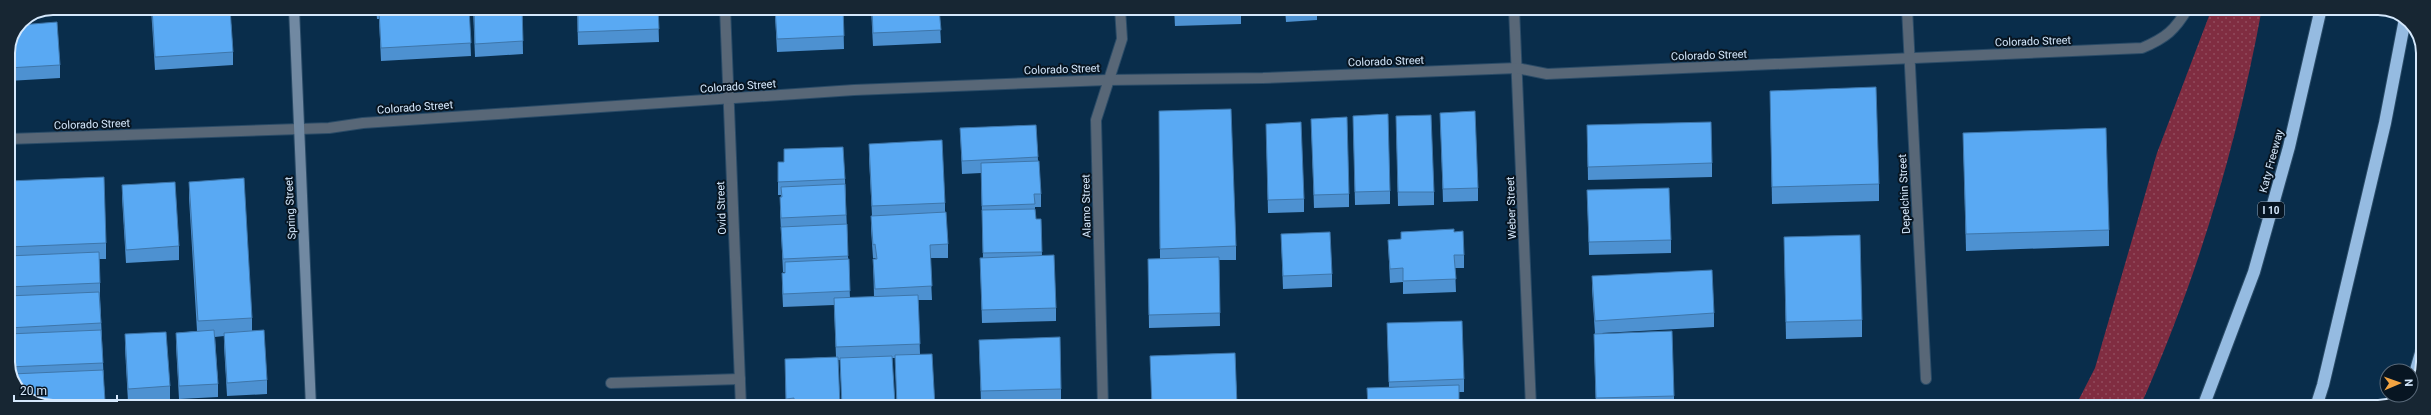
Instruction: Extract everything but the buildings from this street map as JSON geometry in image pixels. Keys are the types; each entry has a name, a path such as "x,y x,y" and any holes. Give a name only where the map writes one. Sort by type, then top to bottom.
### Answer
{"highway":[{"name":"Katy Freeway","path":"2206,400 2254,272 2289,148 2319,15"},
{"path":"2318,400 2385,123 2403,24"}],"street":[{"name":"Spring Street","path":"294,15 311,400"},
{"name":"Ovid Street","path":"725,15 741,400"},
{"name":"Alamo Street","path":"1103,400 1096,120 1107,80 1122,39 1120,15"},
{"name":"Weber Street","path":"1514,15 1531,400"},
{"name":"Depelchin Street","path":"1907,15 1926,378"},
{"name":"Colorado Street","path":"15,139 329,128 363,122 854,90 1107,80 1263,78 1517,68 1547,74 2142,48 2160,41 2177,27 2184,15"},
{"path":"611,382 740,379"}],"shaded area":[{"path":"2209,15 2261,15 2240,110 2213,211 2180,310 2143,400 2079,400 2095,368 2157,153"}]}
